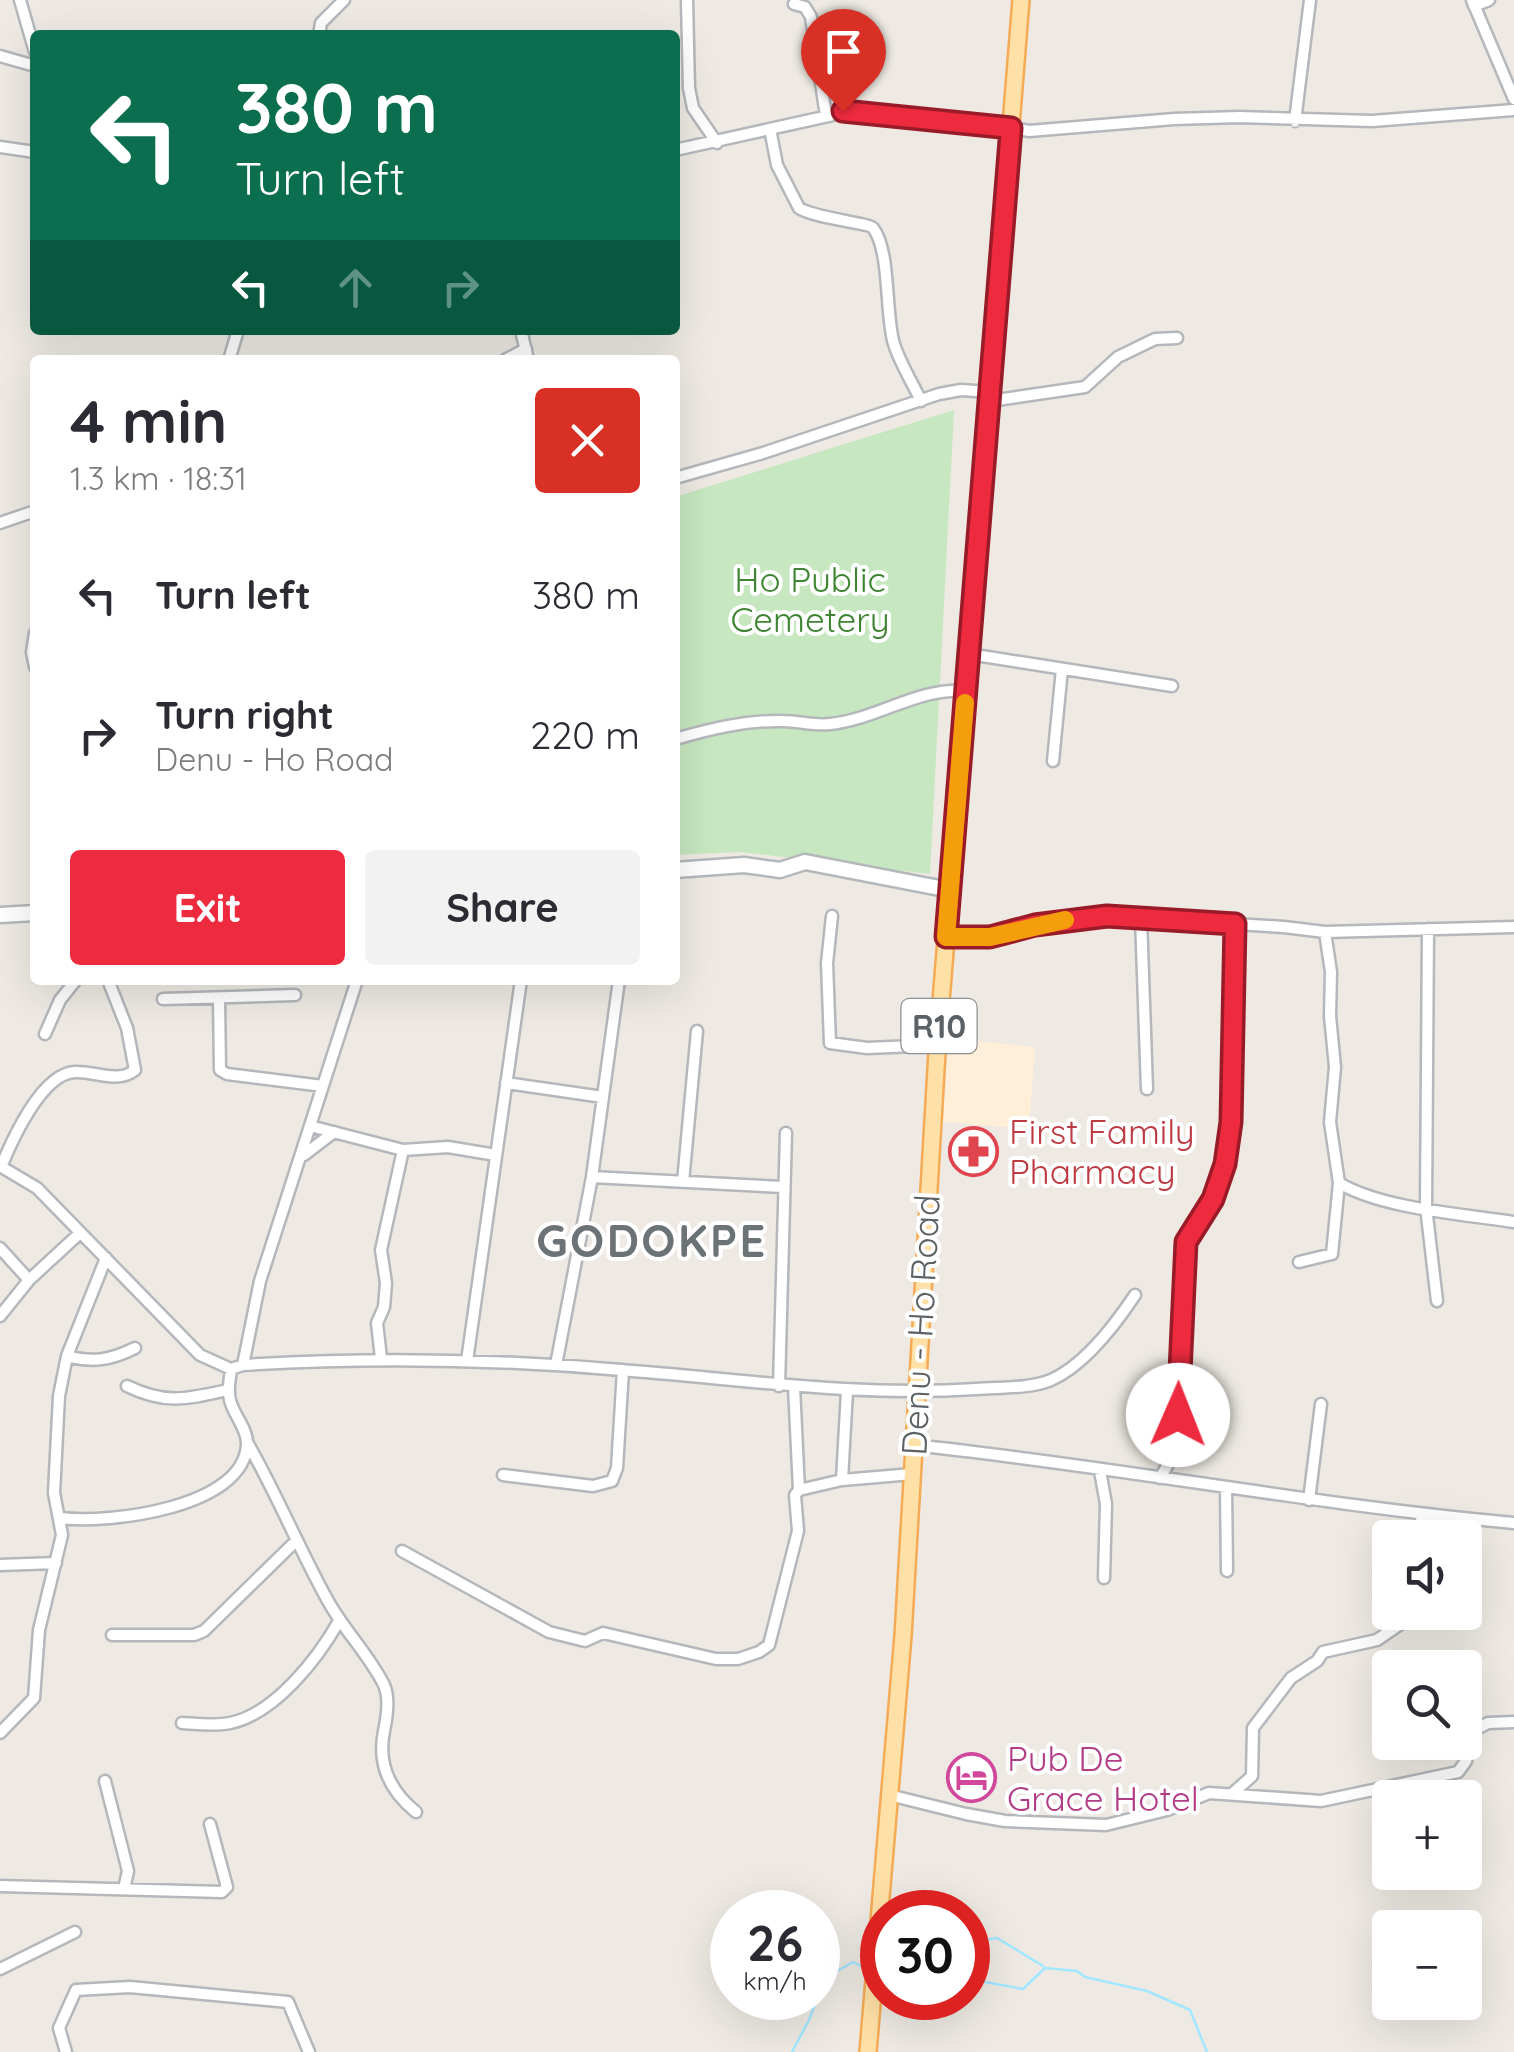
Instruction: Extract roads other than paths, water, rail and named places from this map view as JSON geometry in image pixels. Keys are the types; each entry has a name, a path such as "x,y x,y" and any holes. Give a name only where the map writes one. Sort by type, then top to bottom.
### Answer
{"main road":[{"name":"Denu - Ho Road","path":"868,2052 903,1636 946,937 1020,0"}],"street":[{"path":"20,0 30,35"},
{"path":"320,30 321,23 344,0"},
{"path":"687,0 693,108 717,143"},
{"path":"1295,120 1310,0"},
{"path":"1488,0 1473,3 1514,99"},
{"path":"794,4 809,11 811,17 826,116"},
{"path":"0,56 30,65"},
{"path":"680,149 862,111 1029,130 1239,117 1372,121 1514,110"},
{"path":"770,129 777,165 798,208 841,222 866,224 875,232 885,271 893,343 920,401"},
{"path":"0,147 30,151"},
{"path":"680,477 961,390 990,397 1085,388 1118,356 1155,339 1178,338"},
{"path":"0,523 30,513"},
{"path":"969,654 1172,686"},
{"path":"1053,761 1062,670"},
{"path":"680,738 724,725 784,721 827,724 859,718 928,692 966,690"},
{"path":"680,870 744,864 780,870 805,862 950,890"},
{"path":"0,915 30,912"},
{"path":"832,916 827,963 830,1043 867,1048 938,1045"},
{"path":"1141,918 1147,1089"},
{"path":"946,937 990,937 1075,919 1141,918 1324,932 1514,926"},
{"path":"1160,1478 1177,1450 1186,1242 1213,1199 1231,1122 1235,924"},
{"path":"1428,929 1426,1207 1437,1301"},
{"path":"1299,1262 1332,1254 1339,1183 1330,1122 1335,1067 1331,972 1324,932"},
{"path":"45,1034 60,1000 72,985"},
{"path":"110,985 127,1028 135,1070 125,1076 74,1072 60,1076 34,1104 1,1167 37,1188 200,1355 237,1367 381,1358 556,1365 847,1391 915,1393 1006,1387 1050,1380 1099,1340 1136,1295"},
{"path":"355,985 228,1390 247,1442 278,1495 297,1540 340,1621 386,1689 387,1715 382,1740 385,1772 398,1798 416,1812"},
{"path":"466,1361 520,985"},
{"path":"556,1365 592,1178 619,985"},
{"path":"163,998 295,996"},
{"path":"219,999 220,1070 237,1076 323,1086"},
{"path":"683,1182 697,1031"},
{"path":"506,1083 603,1096"},
{"path":"310,1126 403,1150 448,1147 496,1155"},
{"path":"303,1156 334,1132"},
{"path":"779,1386 786,1133"},
{"path":"381,1358 378,1324 386,1283 381,1250 403,1150"},
{"path":"592,1178 783,1187"},
{"path":"1339,1183 1379,1198 1514,1222"},
{"path":"0,1316 29,1280 80,1233"},
{"path":"0,1248 29,1280"},
{"path":"0,1733 34,1698 39,1630 56,1563 61,1518 54,1493 59,1396 67,1356 106,1258"},
{"path":"67,1356 96,1361 113,1359 134,1348"},
{"path":"503,1476 593,1486 612,1481 624,1370"},
{"path":"127,1386 152,1398 168,1400 228,1390"},
{"path":"402,1551 549,1632 584,1640 603,1633 716,1659 759,1652 769,1645 798,1531 794,1387"},
{"path":"842,1480 847,1391"},
{"path":"1309,1500 1321,1404"},
{"path":"61,1518 76,1520 164,1511 220,1486 242,1462 247,1442"},
{"path":"913,1445 1022,1456 1100,1471 1309,1500 1514,1523"},
{"path":"1100,1471 1106,1504 1104,1578"},
{"path":"798,1490 842,1480 912,1474"},
{"path":"1226,1488 1227,1571"},
{"path":"1420,1514 1420,1520"},
{"path":"112,1635 194,1635 204,1631 297,1540"},
{"path":"0,1565 56,1563"},
{"path":"182,1723 232,1723 256,1711 301,1676 319,1656 340,1621"},
{"path":"1232,1794 1252,1776 1253,1728 1291,1678 1318,1661 1323,1652 1377,1640 1392,1630"},
{"path":"890,1795 979,1816 1074,1826 1106,1825 1167,1810 1210,1793 1321,1802 1458,1772 1466,1761 1473,1731 1488,1723 1514,1722"},
{"path":"105,1781 128,1871 124,1890"},
{"path":"0,1886 226,1890 225,1873 210,1824"},
{"path":"0,1969 75,1932"},
{"path":"66,2052 59,2028 76,1990 130,1987 288,2002 309,2052"}],"waterway":[{"path":"990,1939 997,1938 1043,1966"},
{"path":"792,2052 825,1978 853,1962 860,1966"},
{"path":"990,1983 1023,1989 1045,1968 1077,1971 1085,1977 1147,1991 1190,2010 1207,2052"}],"place":[{"name":"First Family Pharmacy","path":"974,1151"},
{"name":"Pub De Grace Hotel","path":"972,1778"}],"district":[{"name":"GODOKPE","path":"652,1240"}],"park label":[{"name":"Ho Public Cemetery","path":"810,599"}]}
